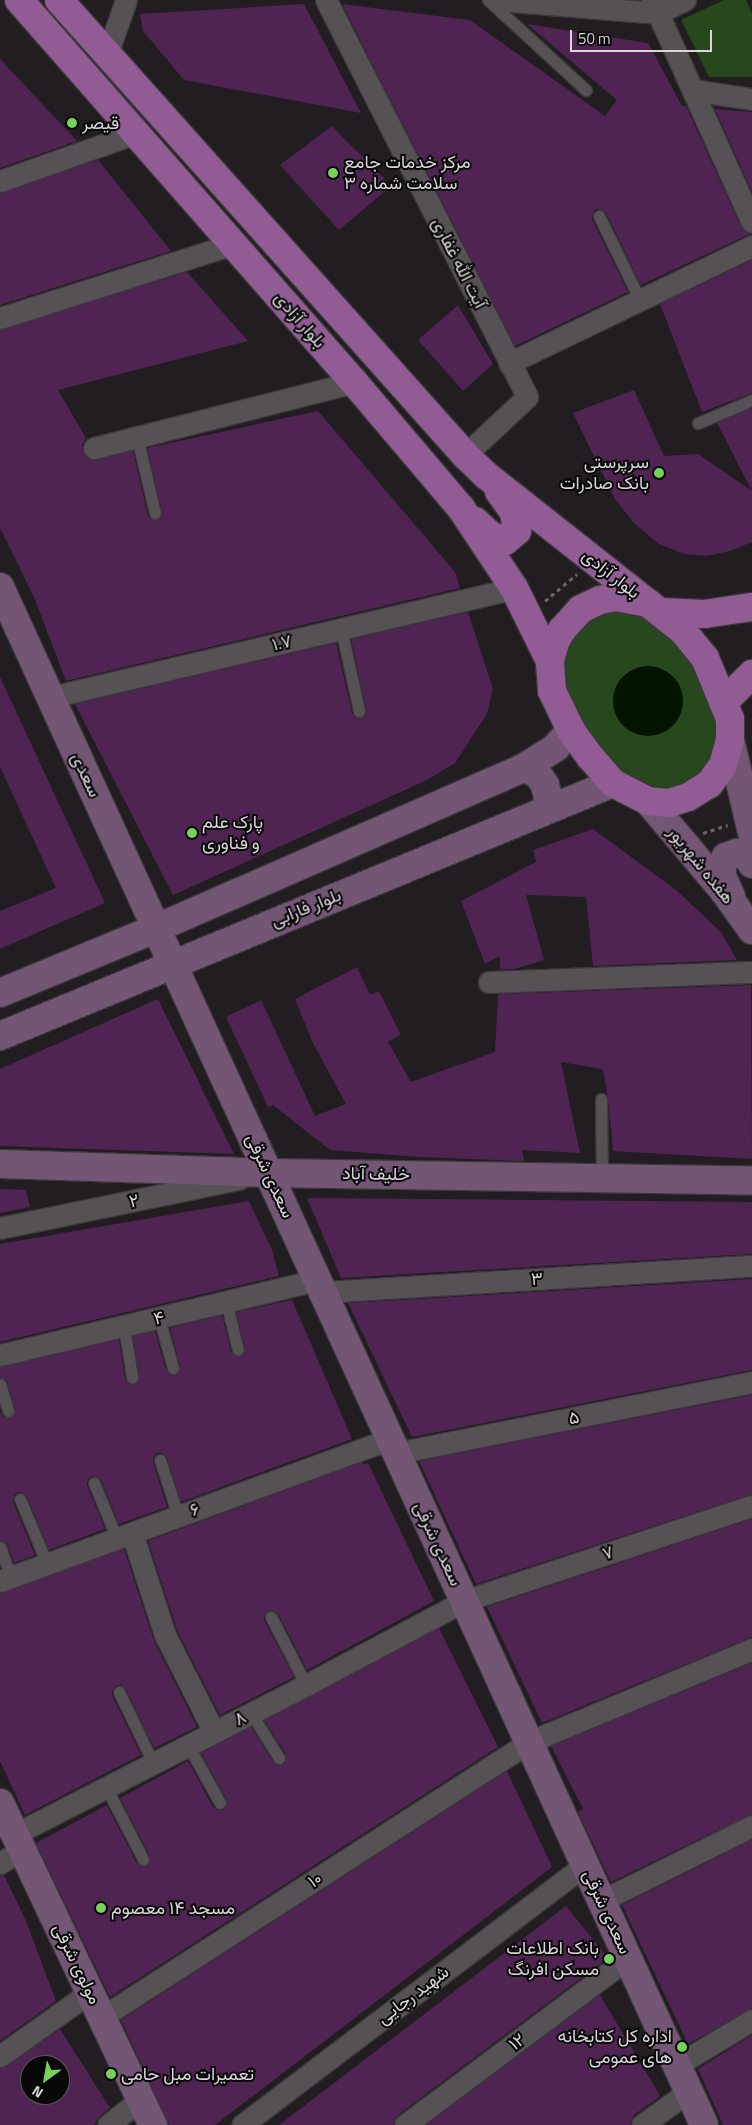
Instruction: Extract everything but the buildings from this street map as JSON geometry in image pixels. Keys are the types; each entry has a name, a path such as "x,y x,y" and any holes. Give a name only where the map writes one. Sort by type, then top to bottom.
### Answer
{"main road":[{"name":"بلوار آزادی","path":"19,0 354,382 461,508 514,588 550,661"},
{"name":"بلوار آزادی","path":"59,0 465,455 487,476 684,631 705,658 730,719 730,740 723,765 709,784 688,797 669,803 648,801"},
{"path":"461,508 490,535 505,540 517,531 514,512 487,476"},
{"name":"سعدی","path":"0,587 172,963"},
{"path":"648,801 613,783 591,758 571,730 552,691 550,661 555,642 580,608 600,600 616,597 655,608 704,614 752,607"},
{"path":"724,702 752,674"},
{"path":"0,993 156,928 523,768 556,747 571,730"},
{"path":"730,740 751,822"},
{"path":"523,768 536,773 545,784 548,797 546,810"},
{"name":"بلوار فارابی","path":"0,1036 172,963 613,783"},
{"name":"هفده شهریور","path":"648,801 752,930"},
{"path":"736,908 722,877 722,866 726,857 737,853 747,855 752,864"},
{"name":"سعدی شرقی","path":"172,963 704,2125"},
{"path":"254,1142 285,1156 309,1160 375,1165 390,1174"},
{"name":"خلیف آباد","path":"0,1164 268,1173 602,1177 752,1181"},
{"name":"مولوی شرقی","path":"0,1803 12,1849 90,1992 153,2125"}],"street":[{"path":"107,54 126,0"},
{"name":"آیت الله غفاری","path":"326,0 527,397 465,455"},
{"path":"499,0 655,6 685,0"},
{"path":"655,6 752,222"},
{"path":"693,90 752,99"},
{"path":"0,181 136,133"},
{"path":"0,318 233,244"},
{"path":"509,363 752,246"},
{"path":"94,448 354,382"},
{"name":"۱.۷","path":"51,697 514,588"},
{"path":"489,982 752,972"},
{"name":"۲","path":"0,1228 268,1173"},
{"name":"۳","path":"320,1286 752,1266"},
{"name":"۴","path":"0,1355 226,1302 320,1286"},
{"name":"۵","path":"393,1446 752,1382"},
{"name":"۶","path":"6,1579 178,1516 393,1446"},
{"name":"۷","path":"464,1600 752,1506"},
{"path":"125,1536 165,1634 214,1732"},
{"name":"۸","path":"12,1849 106,1787 251,1713 464,1600"},
{"name":"۱۰","path":"102,2017 529,1742 752,1649"},
{"path":"601,1901 752,1826"},
{"name":"شهید رجایی","path":"242,2125 585,1865"},
{"name":"۱۲","path":"405,2125 628,1958"},
{"path":"0,2056 90,1992"},
{"path":"677,2065 752,2020"},
{"path":"642,2125 689,2091"},
{"path":"108,2125 141,2099"}],"lane":[{"path":"488,0 586,90"},
{"path":"599,216 640,300"},
{"path":"698,423 752,400"},
{"path":"137,438 156,513"},
{"path":"341,629 359,711"},
{"path":"601,1099 602,1177"},
{"path":"226,1302 238,1350"},
{"path":"159,1318 173,1368"},
{"path":"124,1326 132,1377"},
{"path":"0,1384 8,1411"},
{"path":"160,1460 178,1516"},
{"path":"94,1483 125,1536"},
{"path":"20,1499 47,1564"},
{"path":"0,1547 6,1579"},
{"path":"271,1617 306,1684"},
{"path":"119,1692 153,1763"},
{"path":"251,1713 278,1758"},
{"path":"188,1745 220,1803"},
{"path":"106,1787 143,1859"}],"path":[{"path":"528,616 594,560"},
{"path":"681,840 751,822"}],"green space":[{"path":"724,0 746,0 752,14 752,77 709,77 681,20"},
{"path":"609,606 665,621 719,701 718,758 675,795 617,779 555,679 571,627","holes":["636,669 678,682 683,698 682,709 671,727 614,705 615,692 620,680"]}],"shaded area":[{"path":"648,666 667,672 677,682 683,701 677,720 667,730 648,736 629,730 619,720 613,701 619,682 629,672"}],"place":[{"name":"قیصر","path":"72,123"},
{"name":"مرکز خدمات جامع سلامت شماره ۳","path":"333,173"},
{"name":"سرپرستی بانک صادرات","path":"659,473"},
{"name":"پارک علم و فناوری","path":"192,833"},
{"name":"مسجد ۱۴ معصوم","path":"101,1908"},
{"name":"بانک اطلاعات مسکن افرنگ","path":"609,1959"},
{"name":"اداره کل کتابخانه های عمومی","path":"682,2047"},
{"name":"تعمیرات مبل حامی","path":"111,2074"}]}
